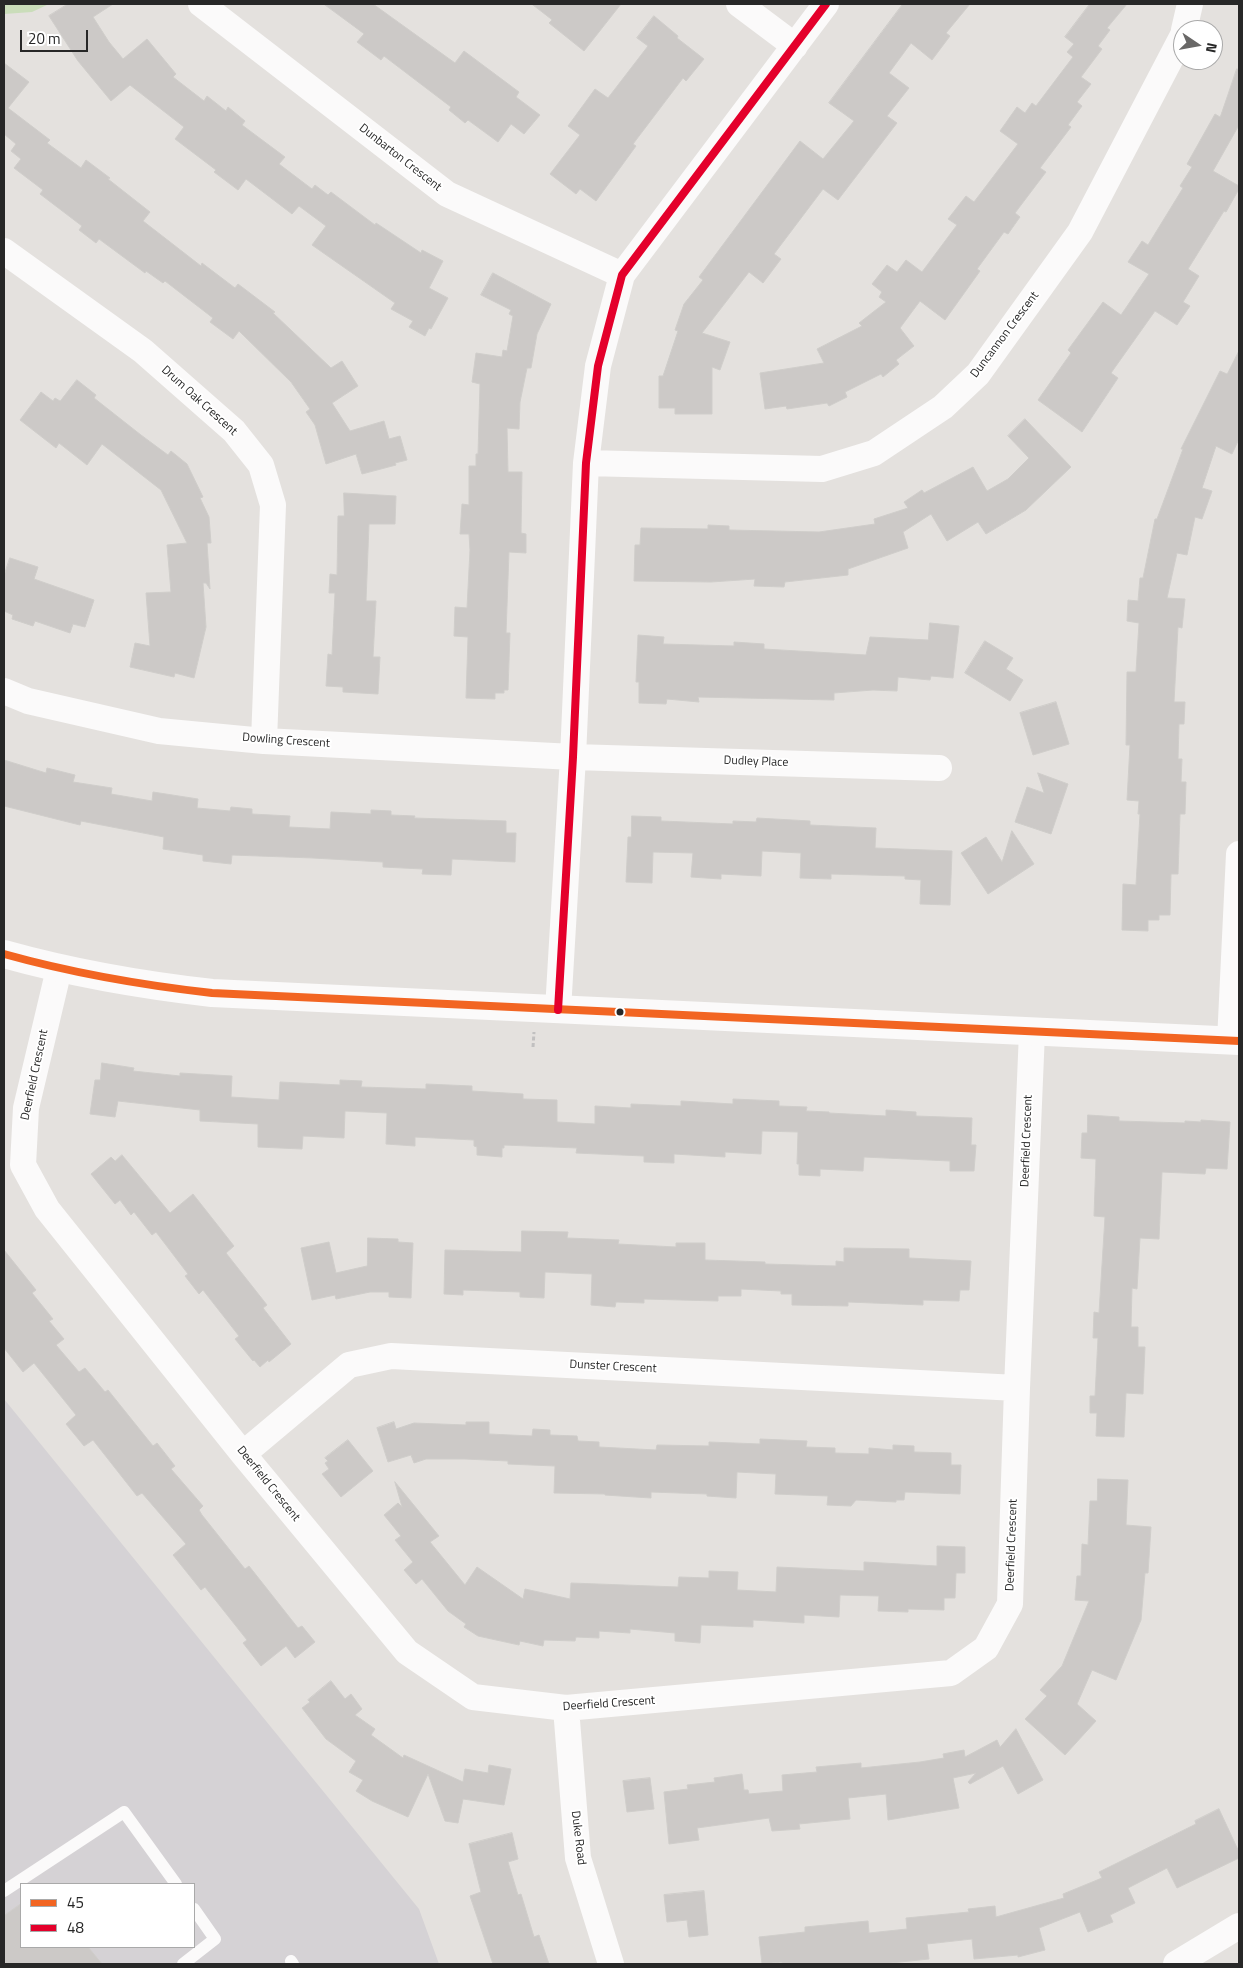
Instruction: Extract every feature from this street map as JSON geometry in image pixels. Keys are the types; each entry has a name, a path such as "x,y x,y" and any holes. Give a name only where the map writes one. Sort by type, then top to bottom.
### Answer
{"street":[{"name":"Dunbarton Crescent","path":"201,4 447,194 622,275"},
{"path":"739,4 795,46"},
{"path":"558,1010 573,757 586,463 598,366 622,275 826,4"},
{"path":"1186,20 1190,4"},
{"name":"Duncannon Crescent","path":"586,463 822,469 874,453 943,407 978,374 1080,232 1173,54"},
{"name":"Drum Oak Crescent","path":"4,251 143,351 234,431 261,465 273,505 264,741"},
{"name":"Dowling Crescent","path":"4,691 28,701 159,731 264,741 573,757"},
{"name":"Dudley Place","path":"573,757 939,768"},
{"path":"4,954 60,969 164,988 212,992 1235,1041 1239,854"},
{"name":"Deerfield Crescent","path":"60,969 26,1108 23,1164 47,1209 406,1652 473,1697 566,1708 951,1673 986,1648 1010,1604 1032,1032"},
{"name":"Dunster Crescent","path":"244,1454 348,1365 391,1356 1017,1388"},
{"name":"Duke Road","path":"566,1708 578,1858 611,1964"},
{"path":"1176,1964 1239,1926"}],"lane":[{"path":"4,1891 124,1812 175,1883"},
{"path":"183,1964 216,1939 195,1910"}],"path":[{"path":"533,1047 534,1032"}],"shaded area":[{"path":"4,1399 419,1909 439,1964 4,1964"}],"green space":[{"path":"4,4 49,4 32,12 4,14"}],"building":[{"path":"68,4 113,4 93,17 109,42 123,59 147,39 176,74 173,77 204,101 207,96 226,111 228,107 245,121 242,125 285,157 279,164 312,189 315,185 328,195 331,192 375,225 376,223 421,253 422,250 443,261 429,288 448,298 431,329 429,328 425,336 409,327 413,321 391,309 395,303 312,245 326,226 299,206 292,214 246,179 238,190 214,172 216,170 175,139 184,127 130,85 111,101 78,61 49,16"},
{"path":"324,4 373,4 455,63 464,51 519,92 516,97 540,115 524,134 511,124 498,142 468,120 465,123 449,110 451,107 384,56 381,60 357,42 364,34"},
{"path":"532,4 621,4 584,51 549,23 552,20"},
{"path":"903,4 970,4 946,33 950,36 932,60 911,43 889,73 909,88 887,116 897,123 838,200 823,189 774,254 781,259 763,283 749,272 702,333 730,342 720,370 712,367 712,414 675,414 675,408 659,408 659,376 663,376 678,331 675,330 684,304 703,280 699,277 800,141 823,159 854,121 829,103"},
{"path":"1090,4 1127,4 1107,28 1110,30 1098,46 1102,49 1081,77 1091,84 1077,102 1082,106 1068,125 1071,127 1040,168 1046,172 1015,213 1020,217 1008,234 1004,232 977,269 980,271 945,320 920,301 900,328 914,346 896,360 899,364 883,377 881,374 845,392 847,397 829,406 827,403 787,409 786,406 765,409 760,373 824,363 817,349 862,326 859,323 886,302 879,297 882,292 872,284 887,265 897,272 906,260 922,272 957,225 948,219 966,196 974,202 1018,144 1000,131 1017,107 1025,113 1032,103 1036,106 1073,57 1067,52 1074,44 1065,37"},
{"path":"654,16 678,36 677,38 704,59 686,81 683,78 633,144 636,146 596,201 580,189 576,194 550,174 580,135 568,126 595,89 608,98 648,46 637,38"},
{"path":"4,63 29,82 8,108 50,140 47,143 81,168 86,160 110,178 108,179 150,212 143,221 201,266 202,263 235,288 238,284 275,312 273,313 331,368 342,361 358,386 332,403 350,431 384,421 389,439 400,436 407,460 395,463 396,465 362,474 356,454 326,464 315,425 306,412 310,409 291,382 239,331 233,339 210,322 213,318 165,281 163,283 146,271 145,273 99,239 96,243 79,230 82,226 40,194 43,190 14,168 21,159 11,151 16,144 4,134"},
{"path":"1237,69 1239,70 1239,125 1213,171 1239,186 1239,189 1188,269 1199,276 1183,302 1190,306 1177,325 1155,311 1111,373 1118,378 1082,432 1038,400 1071,353 1068,350 1103,302 1121,315 1149,274 1128,262 1142,241 1148,245 1183,188 1180,186 1192,167 1187,164 1215,114 1220,117"},
{"path":"493,273 551,304 537,334 531,368 527,368 520,402 519,429 507,428 508,472 522,472 521,533 526,534 526,553 509,552 506,633 510,633 508,690 504,690 504,693 495,693 495,699 466,698 468,637 454,636 455,607 467,608 469,534 460,534 462,504 469,505 469,466 476,466 476,454 478,454 480,384 472,382 476,353 502,357 503,350 507,351 513,316 509,314 511,310 481,295"},
{"path":"1239,351 1239,439 1232,454 1216,446 1202,488 1212,491 1202,519 1195,517 1187,555 1177,553 1167,598 1185,599 1182,628 1178,627 1174,702 1185,702 1184,724 1179,724 1178,759 1182,759 1181,782 1186,782 1185,814 1180,814 1178,874 1171,874 1170,915 1159,915 1159,920 1148,920 1148,931 1122,930 1123,884 1136,885 1140,814 1138,814 1139,801 1127,800 1130,745 1126,745 1127,672 1136,672 1139,623 1127,621 1128,600 1138,601 1140,578 1143,578 1155,519 1157,519 1183,449 1181,449 1220,371 1227,374"},
{"path":"77,380 96,395 94,398 141,435 168,455 171,451 187,464 203,497 200,498 209,517 211,543 207,543 210,589 206,583 203,583 206,627 194,678 175,673 174,677 130,667 135,643 150,646 146,593 171,592 167,545 187,543 161,490 102,444 87,465 59,443 56,448 20,420 41,392 53,401 55,398 60,401"},
{"path":"1025,419 1071,467 1026,510 986,534 978,522 947,541 931,514 903,532 908,548 848,569 848,575 785,582 784,587 754,586 755,579 711,582 634,581 635,545 640,545 641,528 708,529 708,525 729,526 729,530 819,532 875,524 874,519 908,508 904,502 922,490 924,493 973,467 987,491 1008,479 1029,458 1008,436"},
{"path":"344,493 396,496 395,524 369,524 366,601 376,601 373,657 380,657 378,694 343,692 343,687 326,686 328,654 332,655 335,593 329,593 330,574 337,575 338,516 344,516"},
{"path":"10,558 38,567 34,579 94,600 85,627 73,624 70,633 35,621 33,626 12,619 13,615 4,611 4,576"},
{"path":"930,623 959,626 953,678 931,676 930,680 898,677 897,691 873,690 834,693 834,700 698,697 699,702 667,699 666,704 639,703 639,682 636,682 638,635 664,637 663,644 734,646 734,642 764,644 764,649 866,655 870,637 928,640"},
{"path":"985,641 1013,658 1006,669 1023,680 1010,701 965,673"},
{"path":"1056,702 1069,744 1033,755 1020,713"},
{"path":"4,760 46,773 47,768 75,775 73,782 112,788 111,794 152,801 153,792 198,799 197,808 230,811 231,807 252,809 252,814 290,816 289,827 330,829 331,812 371,814 371,810 391,811 391,815 415,816 414,818 506,821 506,833 516,833 515,862 452,859 451,875 422,874 423,869 383,867 383,862 313,858 232,855 231,864 203,861 203,855 163,849 164,837 81,821 80,825 4,806"},
{"path":"1038,773 1068,784 1051,834 1015,822 1027,787 1044,793"},
{"path":"632,816 661,817 661,821 733,824 733,821 756,822 757,818 810,821 810,825 876,828 875,848 952,851 950,905 920,904 921,880 905,879 905,876 831,874 831,879 800,878 801,853 762,851 761,876 721,874 721,879 691,877 693,853 653,852 652,883 626,882 628,837 631,837"},
{"path":"1012,831 1034,864 988,894 961,853 986,837 1002,862"},
{"path":"102,1063 134,1068 133,1071 180,1076 180,1073 232,1076 231,1097 279,1100 280,1082 340,1085 340,1080 362,1081 361,1087 426,1089 426,1084 472,1086 472,1091 523,1094 523,1099 557,1100 557,1122 595,1124 595,1106 631,1108 631,1104 681,1106 681,1101 733,1104 733,1099 779,1101 779,1106 807,1107 806,1111 829,1113 886,1116 886,1110 916,1112 916,1116 972,1118 971,1145 976,1145 974,1171 950,1171 950,1161 864,1157 863,1171 820,1169 820,1176 799,1175 799,1164 797,1164 798,1132 762,1131 761,1154 725,1152 725,1157 674,1154 674,1163 644,1162 644,1156 576,1153 577,1148 504,1145 502,1157 477,1155 477,1147 474,1146 474,1140 415,1137 415,1146 386,1144 387,1113 345,1111 344,1138 303,1136 302,1149 258,1147 258,1124 200,1121 200,1110 118,1101 115,1117 90,1114 95,1080 100,1080"},
{"path":"1088,1115 1119,1117 1119,1121 1185,1123 1185,1121 1201,1122 1201,1120 1230,1122 1227,1169 1206,1168 1205,1174 1162,1172 1159,1239 1140,1238 1137,1289 1132,1288 1131,1327 1138,1327 1138,1347 1145,1347 1143,1394 1126,1393 1124,1437 1096,1436 1097,1413 1090,1413 1090,1396 1095,1396 1098,1338 1093,1338 1094,1312 1099,1313 1105,1217 1094,1216 1096,1159 1081,1158 1082,1133 1087,1133"},
{"path":"122,1155 170,1213 193,1194 234,1246 226,1253 267,1305 263,1308 291,1344 269,1362 268,1360 260,1367 253,1361 235,1339 239,1336 203,1290 199,1294 185,1276 188,1274 156,1232 152,1235 134,1212 131,1215 120,1200 115,1204 91,1174 111,1157 115,1161"},
{"path":"522,1231 568,1232 567,1238 619,1240 618,1244 676,1247 676,1243 705,1243 705,1260 765,1262 765,1264 836,1266 836,1261 844,1262 844,1248 909,1249 909,1258 971,1261 969,1290 960,1290 959,1301 923,1300 923,1305 848,1302 848,1306 792,1305 792,1294 781,1294 781,1291 741,1289 741,1296 718,1296 718,1301 644,1299 644,1303 616,1302 615,1307 591,1305 592,1274 545,1272 544,1298 520,1297 520,1292 463,1290 463,1295 444,1294 445,1250 521,1252"},
{"path":"368,1238 398,1239 398,1242 413,1243 411,1298 389,1297 389,1292 370,1292 336,1299 335,1295 312,1300 301,1248 329,1242 336,1273 367,1266"},
{"path":"4,1250 36,1290 32,1293 53,1319 49,1321 64,1339 56,1345 79,1372 85,1368 105,1392 108,1390 153,1446 157,1443 175,1466 171,1469 203,1506 199,1510 202,1515 245,1569 249,1566 298,1628 302,1626 315,1642 295,1658 286,1646 261,1666 243,1643 247,1640 205,1587 201,1590 173,1555 186,1544 142,1493 137,1496 93,1440 84,1446 66,1424 76,1415 34,1363 23,1372 4,1348"},
{"path":"394,1422 396,1429 414,1423 466,1425 466,1422 489,1422 489,1434 532,1436 533,1429 550,1430 550,1435 577,1436 578,1441 599,1442 599,1447 656,1450 657,1445 709,1446 709,1442 760,1444 760,1439 807,1441 806,1447 835,1448 835,1453 869,1454 869,1448 893,1450 893,1445 914,1446 914,1452 951,1453 951,1465 961,1465 960,1494 905,1492 904,1500 896,1500 896,1502 856,1500 851,1506 827,1505 828,1496 775,1494 776,1474 737,1472 736,1498 707,1496 707,1494 651,1492 651,1498 605,1494 554,1493 555,1466 508,1464 508,1461 465,1459 426,1459 414,1463 411,1455 388,1462 377,1428"},
{"path":"348,1440 373,1471 341,1497 322,1474 329,1469 325,1463 328,1461 325,1458"},
{"path":"1098,1479 1128,1480 1126,1525 1151,1527 1148,1573 1145,1573 1141,1620 1116,1680 1092,1670 1077,1704 1096,1721 1065,1755 1025,1719 1047,1696 1040,1690 1062,1666 1089,1601 1075,1600 1077,1576 1081,1576 1082,1544 1088,1545 1090,1501 1097,1501"},
{"path":"395,1482 439,1536 430,1542 465,1585 477,1567 523,1599 525,1589 570,1599 571,1583 678,1587 679,1577 709,1578 709,1571 738,1572 737,1590 776,1592 777,1567 864,1571 864,1562 937,1566 937,1546 965,1547 965,1573 956,1573 955,1598 944,1598 944,1610 908,1609 908,1612 878,1611 879,1596 840,1595 839,1617 804,1615 804,1623 753,1620 753,1627 701,1625 700,1643 675,1641 675,1633 630,1629 630,1633 599,1631 599,1638 576,1637 575,1641 544,1640 543,1646 520,1641 519,1645 478,1636 464,1627 466,1624 448,1611 422,1579 416,1584 404,1570 413,1562 395,1540 401,1536 384,1515 398,1503 402,1507"},
{"path":"331,1681 345,1699 351,1694 362,1709 355,1715 375,1729 371,1735 403,1758 404,1755 463,1782 465,1769 488,1773 489,1765 511,1769 504,1805 463,1799 458,1823 445,1821 428,1774 408,1817 372,1801 356,1791 363,1780 349,1772 356,1761 326,1739 302,1708 310,1702 308,1700"},
{"path":"1016,1729 1043,1780 1018,1794 1003,1766 970,1784 968,1782 976,1773 953,1778 959,1808 888,1820 886,1794 848,1798 850,1819 799,1824 800,1829 772,1831 769,1818 697,1828 699,1840 669,1844 664,1792 688,1789 687,1785 715,1782 714,1778 742,1774 744,1790 748,1790 749,1794 783,1791 782,1775 817,1772 816,1767 861,1763 861,1768 920,1762 944,1758 943,1754 964,1750 965,1757 997,1740 1000,1747"},
{"path":"650,1778 654,1809 627,1812 623,1781"},
{"path":"1219,1809 1239,1852 1239,1858 1177,1888 1167,1868 1128,1888 1135,1903 1110,1915 1113,1922 1088,1932 1080,1912 1039,1928 1045,1950 1018,1957 1018,1955 974,1959 972,1939 927,1944 929,1959 881,1964 782,1964 782,1962 762,1964 759,1937 805,1932 805,1927 868,1921 869,1933 907,1929 906,1918 969,1912 968,1909 995,1906 996,1917 1064,1898 1063,1894 1102,1878 1099,1872 1196,1824 1195,1821"},
{"path":"512,1833 518,1859 508,1862 518,1895 521,1894 534,1937 539,1935 549,1964 493,1964 470,1896 481,1892 469,1844"},
{"path":"704,1891 708,1935 689,1937 687,1920 667,1922 664,1895"},
{"path":"20,1905 20,1948 89,1948 102,1964 4,1964 4,1916"}],"transit line":[{"name":"48","path":"558,1010 573,757 586,463 598,366 622,275 826,4"},
{"name":"45","path":"4,954 107,978 212,993 1239,1041"}]}
